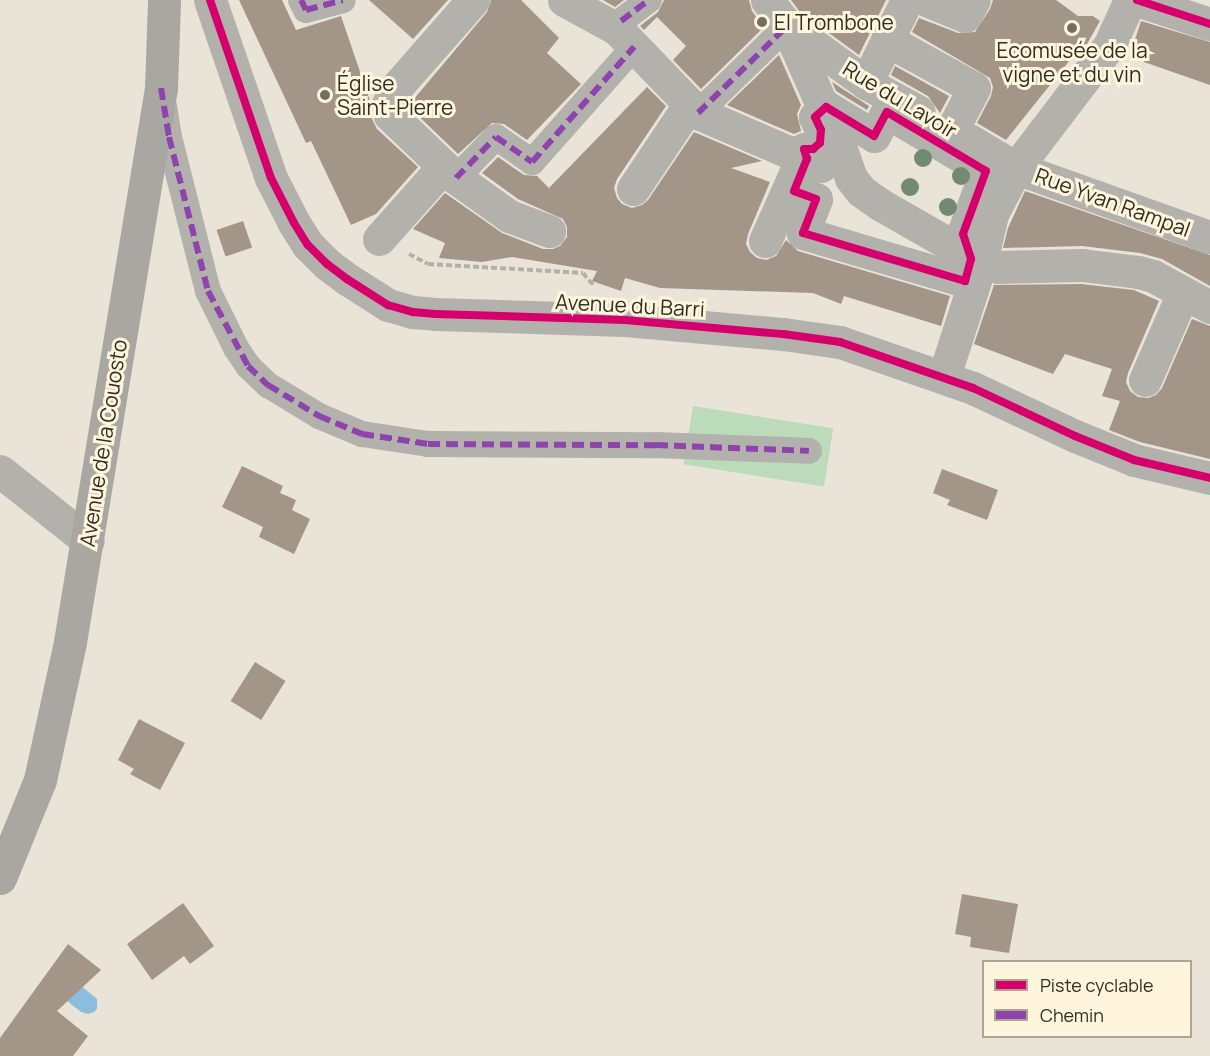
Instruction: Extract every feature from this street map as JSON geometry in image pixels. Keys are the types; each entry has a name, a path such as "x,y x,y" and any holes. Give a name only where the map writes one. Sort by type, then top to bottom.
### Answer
{"main road":[{"name":"Avenue de la Couosto","path":"0,878 40,780 70,642 161,88 164,0"}],"street":[{"name":"Avenue du Barri","path":"210,0 281,199 308,245 347,279 388,304 413,312 625,320 783,334 840,342 944,376 1134,460 1210,478"},
{"path":"302,0 306,10 343,0"},
{"path":"473,0 393,91 388,105 390,115 449,173 509,216 549,231"},
{"path":"564,0 627,34 694,109 828,170 840,165 843,155"},
{"path":"379,239 449,173 496,137 532,162 627,34 649,0"},
{"path":"767,0 787,26 851,178 861,191 976,260 998,267 1082,265 1123,269 1153,276 1196,300 1145,380"},
{"path":"867,83 907,0"},
{"path":"926,0 965,16 974,0"},
{"path":"944,376 976,260 992,214 1016,168 1109,46 1130,0"},
{"path":"1137,0 1210,24"},
{"path":"633,189 694,109 787,26"},
{"name":"Rue du Lavoir","path":"787,26 867,83 1016,168"},
{"path":"887,40 974,88 952,130"},
{"path":"161,88 169,137 208,291 236,348 248,366 268,385 319,416 362,434 428,444 656,445 809,451"},
{"path":"826,107 874,136 887,112 982,166 986,171 986,176 963,234 976,260 965,281 803,233 816,199 794,191 805,158 804,149 813,149 820,143 821,130 815,117 826,107"},
{"path":"765,241 805,158"},
{"name":"Rue Yvan Rampal","path":"1016,168 1210,237"},
{"path":"0,471 88,541"}],"path":[{"path":"379,239 428,264 583,273 625,320"}],"green space":[{"path":"693,406 833,428 824,486 684,464"}],"water":[{"path":"69,976 97,999 97,1009 94,1012 88,1014 81,1012 56,992"}],"building":[{"path":"239,0 282,0 296,30 341,16 370,101 372,119 377,129 418,167 376,214 351,225 311,141 306,143"},
{"path":"369,0 448,0 413,39"},
{"path":"491,0 521,0 559,38 547,53 581,84 527,140 504,124 492,123 458,154 408,106 487,12"},
{"path":"603,0 624,0 615,7"},
{"path":"664,0 749,0 752,11 764,27 701,89 673,60 686,46 657,17 644,30 640,26 658,12"},
{"path":"791,0 886,0 859,55 800,12"},
{"path":"993,0 1056,0 1078,16 1093,16 1100,21 1087,44 1082,45 1006,140 977,123 991,96 993,87 990,78 912,32 919,18 958,33 975,32"},
{"path":"1141,21 1210,42 1210,85 1144,62 1145,57 1131,52"},
{"path":"779,55 801,105 797,114 801,131 794,134 727,105"},
{"path":"895,66 949,96 940,113 928,96 891,75"},
{"path":"832,82 869,106 867,110 836,91"},
{"path":"647,87 666,106 617,179 614,188 622,204 632,208 648,200 694,132 762,161 731,168 770,182 746,244 757,258 766,260 776,256 786,240 798,251 950,296 941,326 844,296 841,304 813,293 660,288 625,278 621,291 592,281 597,271 512,257 482,262 439,258 445,243 413,229 445,193 502,233 543,249 560,246 567,237 567,227 563,219 518,199 482,173 498,157 524,175 537,176 549,188"},
{"path":"1025,191 1210,255 1210,286 1162,259 1140,253 1082,246 1003,248 1008,228"},
{"path":"243,221 252,247 226,257 217,230"},
{"path":"1081,284 1134,290 1159,301 1126,382 1130,391 1138,397 1148,398 1156,395 1162,388 1192,319 1210,326 1210,459 1140,442 1109,430 1120,401 1102,396 1112,369 1065,354 1053,374 974,344 994,285"},
{"path":"242,466 283,486 280,493 296,500 292,510 310,519 294,554 259,537 263,527 222,507"},
{"path":"942,469 998,490 987,520 947,505 950,500 933,493"},
{"path":"255,662 286,681 261,720 231,701"},
{"path":"139,719 185,743 160,790 130,774 134,769 118,760"},
{"path":"962,894 1018,904 1009,953 970,947 971,937 955,934"},
{"path":"183,903 214,946 190,964 184,956 152,980 127,944"},
{"path":"68,944 101,970 57,1011 88,1036 73,1056 0,1056 0,1038"}],"marked path":[{"path":"301,0 306,10 343,0"},
{"path":"621,21 649,0"},
{"path":"698,113 787,26"},
{"path":"456,178 496,137 532,162 634,47"},
{"path":"161,88 169,137 208,291 248,366 268,385 319,416 362,434 428,444 656,445 809,451"}],"cycle path":[{"path":"210,0 271,178 294,223 308,245 327,264 388,305 413,312 435,314 625,320 783,334 840,342 973,388 1075,436 1134,460 1210,478"},
{"path":"1137,0 1210,24"},
{"path":"826,107 874,136 887,112 986,171 963,234 971,259 965,281 803,233 816,199 794,191 807,159 804,149 813,149 820,143 821,130 815,117 826,107"}],"place":[{"name":"El Trombone","path":"762,22"},
{"name":"Ecomusée de la vigne et du vin","path":"1072,28"},
{"name":"Église Saint-Pierre","path":"325,95"}]}
